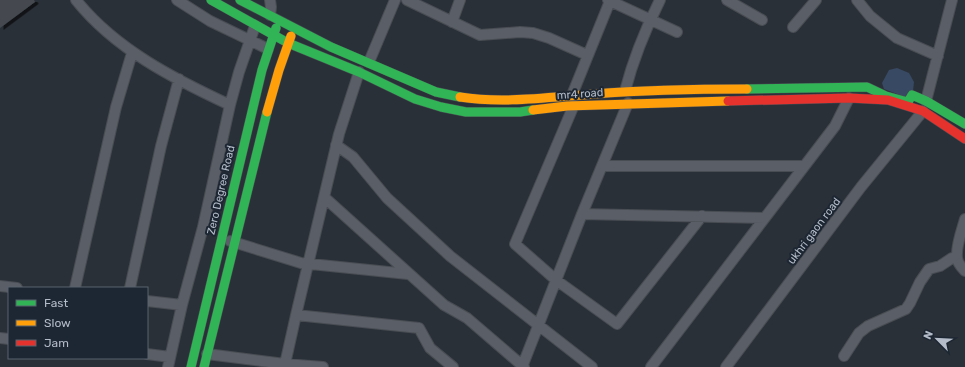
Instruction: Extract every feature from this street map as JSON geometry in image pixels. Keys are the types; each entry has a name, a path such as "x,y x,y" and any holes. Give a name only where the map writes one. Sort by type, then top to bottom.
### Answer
{"street":[{"path":"76,0 88,15 132,53 202,92 230,105"},
{"path":"177,0 210,20 268,50"},
{"name":"mr4 road","path":"211,0 255,26 288,43 359,72 415,99 442,108 466,112 520,112 573,100 625,92 652,90 867,87 886,97 908,102 912,95 965,139"},
{"name":"mr4 road","path":"240,0 331,46 436,92 478,100 573,100 628,103 849,98 888,100 925,106 965,124"},
{"path":"270,0 270,15"},
{"path":"369,62 396,0"},
{"path":"407,0 480,35 533,32 587,55"},
{"path":"452,22 460,0"},
{"path":"677,32 609,0 587,55 573,100 515,244 556,280 617,324 702,216"},
{"path":"625,92 633,62 660,0"},
{"path":"726,0 762,20"},
{"path":"793,27 816,0"},
{"path":"857,0 870,16 897,38 938,56"},
{"path":"925,106 952,0"},
{"name":"Zero Degree Road","path":"191,367 262,70 273,35 280,20"},
{"path":"168,367 182,305 203,227 230,105 239,72 255,26"},
{"path":"204,367 267,113 294,28"},
{"path":"75,287 116,107 132,53"},
{"path":"286,364 336,145 359,72"},
{"path":"130,287 161,146 179,79"},
{"path":"651,367 835,126 849,98"},
{"path":"324,197 444,305 467,318 523,367 582,214 628,103"},
{"name":"ukhri gaon road","path":"726,367 861,187 925,106"},
{"path":"336,145 353,157 387,198 450,256 592,367"},
{"path":"602,166 804,166"},
{"path":"582,214 764,218"},
{"path":"965,219 956,258 960,266 965,271"},
{"path":"222,238 275,256 308,264 408,274"},
{"path":"844,356 859,333 868,326 906,308 929,269 940,266 952,258 956,258"},
{"path":"148,301 182,305"},
{"path":"296,315 419,328 430,348 453,367"},
{"path":"148,354 170,357"},
{"path":"207,354 319,367"}],"water":[{"path":"897,68 909,73 914,82 913,91 905,97 884,89 882,83 889,70"}],"building":[{"path":"0,0 34,0 35,2 0,28"}],"traffic: fast":[{"path":"211,0 288,43 359,72 415,99 441,107 466,112 520,112 533,110"},
{"path":"240,0 331,47 436,92 460,97"},
{"path":"191,367 262,70 276,28"},
{"path":"747,89 867,87 886,96 908,102 912,95 926,101 965,124"},
{"path":"204,367 267,112"}],"traffic: slow":[{"path":"267,112 279,70 291,36"},
{"path":"460,97 510,100 632,92 747,89"},
{"path":"533,110 567,106 728,101"}],"traffic: jam":[{"path":"728,101 849,98 888,100 923,111 965,139"}]}
